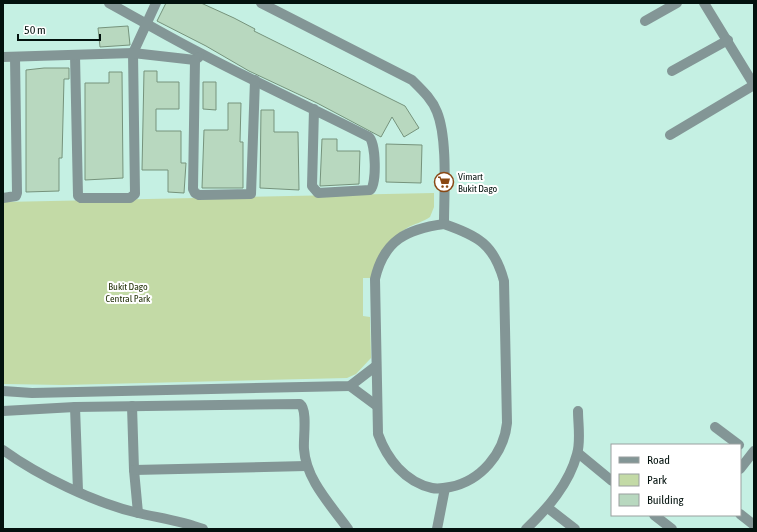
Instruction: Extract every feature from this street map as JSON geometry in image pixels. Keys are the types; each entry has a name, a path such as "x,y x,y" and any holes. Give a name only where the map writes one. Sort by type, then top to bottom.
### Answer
{"street":[{"path":"109,3 199,57 255,80 314,109 371,139 374,145 375,184 370,190 318,192 314,190 312,186 314,109"},
{"path":"75,55 78,196 80,198 130,198 135,194 133,53 156,3"},
{"path":"261,3 412,80 427,95 437,111 442,128 444,224"},
{"path":"645,21 677,3"},
{"path":"670,135 754,85 728,40 704,3"},
{"path":"672,71 728,40"},
{"path":"3,57 133,53 199,57"},
{"path":"3,198 11,198 16,196 17,193 15,57"},
{"path":"199,57 194,189 195,193 199,195 251,194 255,80"},
{"path":"444,224 471,234 485,244 493,254 504,281 507,423 506,436 492,462 481,472 458,485 445,488 433,488 419,483 403,473 391,462 383,448 378,434 376,366 375,279 379,263 386,250 398,239 424,226 444,224"},
{"path":"3,391 32,393 350,386 376,366"},
{"path":"350,386 377,406"},
{"path":"3,411 75,407 300,404 304,409 304,449 306,466 348,529"},
{"path":"132,406 134,470 138,513"},
{"path":"75,407 78,490"},
{"path":"526,529 548,508 566,479 578,453 578,411"},
{"path":"715,427 739,444"},
{"path":"741,446 753,453 741,468"},
{"path":"3,450 22,464 78,490 138,513 172,519 203,529"},
{"path":"578,453 611,480"},
{"path":"134,470 306,466"},
{"path":"437,529 445,488"},
{"path":"548,508 575,529"},
{"path":"741,515 754,525"},
{"path":"655,516 672,529"}],"green space":[{"name":"Bukit Dago Central Park","path":"434,193 434,207 430,217 407,228 388,243 376,262 371,278 363,278 363,316 370,317 371,358 356,374 347,378 63,385 3,384 3,202"}],"building":[{"path":"166,3 201,3 234,18 255,29 254,31 405,106 419,128 404,137 392,117 381,137 317,103 249,71 206,46 157,21"},
{"path":"128,26 130,45 100,47 98,28"},
{"path":"69,68 69,79 64,79 62,158 59,158 59,191 26,192 26,70"},
{"path":"144,71 157,71 157,82 179,82 179,109 156,109 156,131 181,131 181,163 186,163 184,193 168,192 168,170 142,170"},
{"path":"109,72 122,72 123,178 85,180 85,83 109,83"},
{"path":"203,82 216,82 216,110 203,109"},
{"path":"228,103 241,103 240,142 243,142 243,188 202,188 204,130 228,130"},
{"path":"261,110 274,110 274,132 298,132 299,190 260,188"},
{"path":"322,139 337,139 337,151 360,151 359,184 320,186"},
{"path":"386,144 422,145 421,183 386,182"}],"place":[{"name":"Vimart Bukit Dago","path":"444,182"}]}
